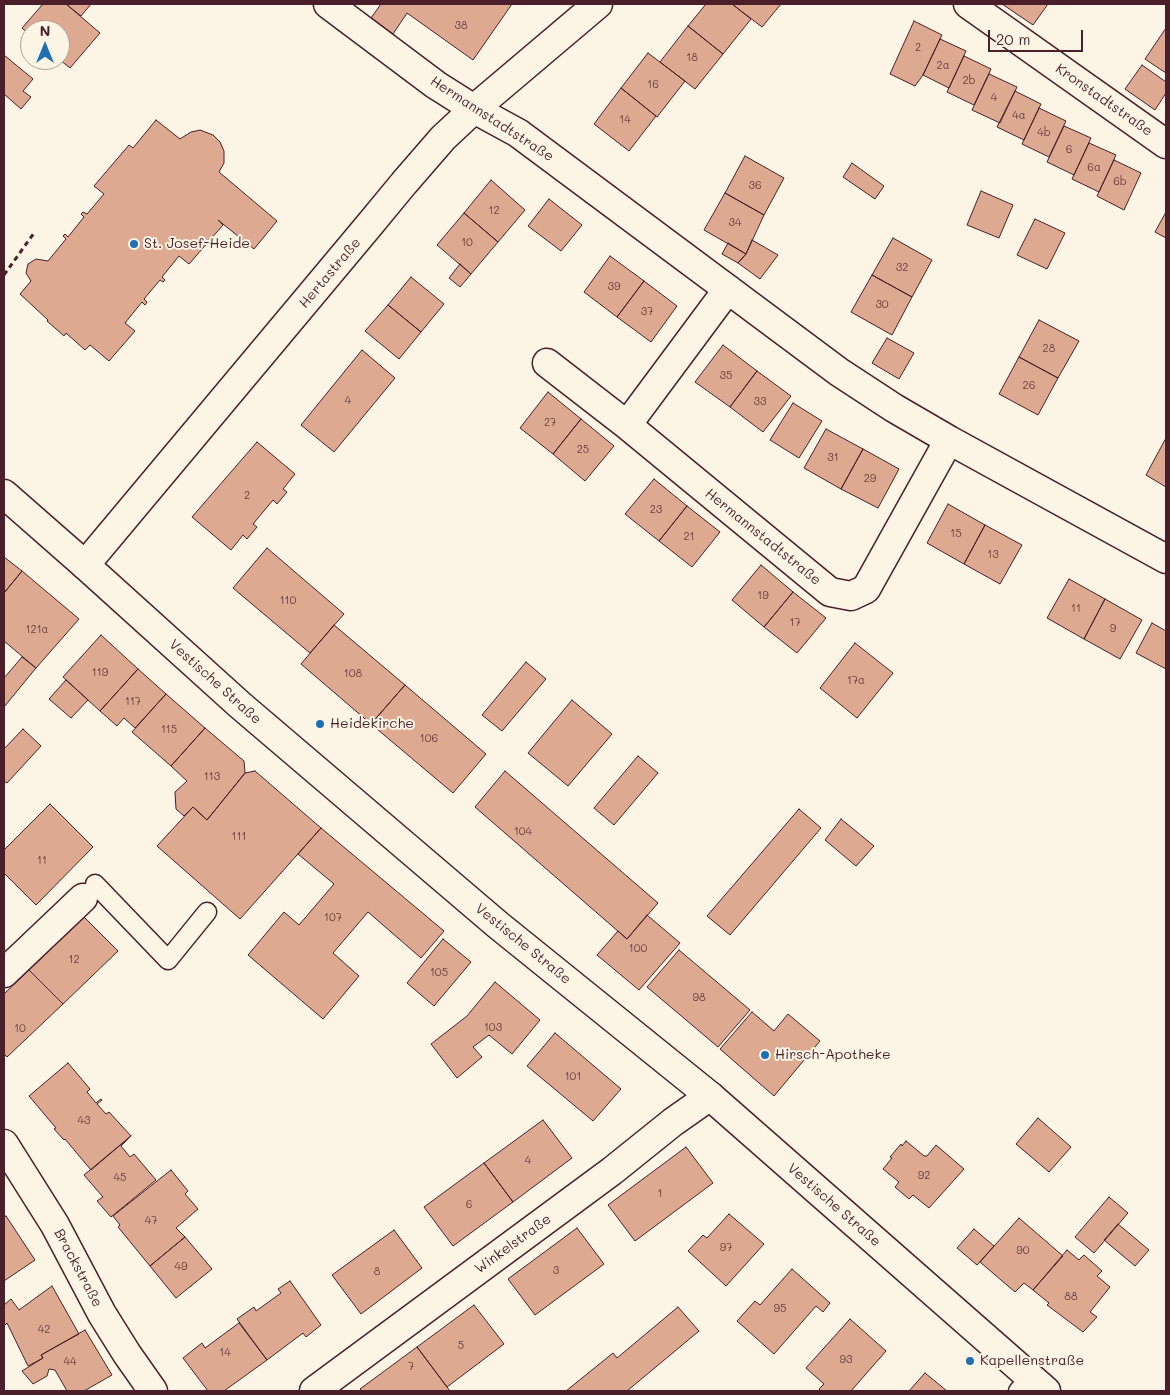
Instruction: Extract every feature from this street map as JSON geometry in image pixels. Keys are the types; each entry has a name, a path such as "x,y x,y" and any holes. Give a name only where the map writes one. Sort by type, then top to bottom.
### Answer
{"street":[{"name":"Hermannstadtstraße","path":"328,4 436,85 474,109 518,132 839,372 894,408 949,440 1166,559"},
{"name":"Hertastraße","path":"86,565 404,182 443,138 474,109 598,4"},
{"name":"Kronstadtstraße","path":"968,4 1166,144"},
{"path":"628,425 728,289"},
{"name":"Hermannstadtstraße","path":"547,363 628,425 830,592 851,596 866,589 949,440"},
{"name":"Vestische Straße","path":"4,494 86,565 240,705 483,912 710,1096 1031,1386"},
{"path":"4,972 89,891"},
{"name":"Winkelstraße","path":"314,1391 612,1171 673,1122 710,1096"},
{"name":"Brackstraße","path":"4,1144 55,1225 102,1314 153,1391"}],"lane":[{"path":"89,891 168,960 206,912"}],"path":[{"path":"4,275 34,233"}],"building":[{"path":"43,4 66,4 100,33 70,68 70,20 29,20"},
{"path":"66,4 91,4 81,16"},
{"path":"381,4 512,4 473,60 407,13 393,34 371,18"},
{"path":"706,4 732,4 751,19 723,54 688,26"},
{"path":"732,4 781,4 762,27"},
{"path":"1002,4 1048,4 1033,25"},
{"path":"914,21 942,35 923,75 915,86 890,74"},
{"path":"688,26 723,54 695,89 660,62"},
{"path":"1166,28 1166,73 1145,59"},
{"path":"940,39 966,51 949,88 923,75"},
{"path":"648,53 685,81 657,117 621,88"},
{"path":"4,55 33,79 23,91 31,97 21,109 4,94"},
{"path":"964,56 991,69 974,105 947,92"},
{"path":"1142,65 1166,82 1166,93 1155,110 1125,89"},
{"path":"989,74 1017,87 1000,123 972,110"},
{"path":"621,88 656,116 629,151 594,124"},
{"path":"1015,91 1041,104 1024,140 997,127"},
{"path":"1039,108 1066,121 1049,157 1022,144"},
{"name":"St. Josef-Heide","path":"156,120 180,139 191,132 200,130 213,135 220,142 224,151 224,163 219,172 277,221 254,249 218,220 223,225 189,264 179,256 162,277 165,280 163,282 160,280 144,299 147,302 145,305 142,302 125,323 135,331 109,361 90,345 85,350 66,333 64,336 20,294 31,281 26,273 28,264 36,259 48,261 66,239 63,236 65,234 68,237 84,217 81,214 83,212 87,214 104,194 94,186 129,145 133,148"},
{"path":"1064,126 1091,138 1074,175 1047,162"},
{"path":"1089,143 1116,155 1099,192 1072,179"},
{"path":"745,156 784,178 764,215 725,193"},
{"path":"1114,160 1141,173 1124,210 1097,196"},
{"path":"852,163 884,186 875,199 843,177"},
{"path":"491,180 525,210 498,242 464,213"},
{"path":"981,191 1013,205 999,238 967,225"},
{"path":"725,193 764,215 746,254 704,230"},
{"path":"549,199 582,225 561,251 528,226"},
{"path":"1166,212 1166,238 1155,232"},
{"path":"464,213 498,242 471,274 437,245"},
{"path":"1035,219 1065,233 1047,269 1017,255"},
{"path":"893,238 932,260 912,297 872,275"},
{"path":"752,240 778,255 760,279 738,263 746,254"},
{"path":"728,243 746,254 738,263 722,254"},
{"path":"610,256 644,281 617,317 584,292"},
{"path":"460,264 471,274 460,287 449,278"},
{"path":"872,275 912,297 892,335 851,312"},
{"path":"411,277 444,304 421,332 388,305"},
{"path":"644,281 677,306 651,342 617,317"},
{"path":"388,305 421,332 399,359 365,331"},
{"path":"1039,320 1079,341 1058,378 1019,357"},
{"path":"887,338 914,353 899,379 872,363"},
{"path":"723,345 757,371 730,407 695,382"},
{"path":"362,350 395,378 334,452 301,425"},
{"path":"1019,357 1058,378 1038,415 999,394"},
{"path":"757,371 791,396 763,432 730,407"},
{"path":"548,392 581,419 553,454 520,428"},
{"path":"793,403 822,421 799,458 770,440"},
{"path":"581,419 614,446 585,481 553,454"},
{"path":"826,429 863,449 841,489 804,468"},
{"path":"1166,438 1166,487 1146,475"},
{"path":"257,442 295,474 283,489 287,492 277,504 273,500 253,524 257,527 247,539 243,535 231,550 192,517"},
{"path":"863,449 899,469 878,508 841,489"},
{"path":"654,479 687,506 659,541 625,514"},
{"path":"948,504 985,525 964,564 927,543"},
{"path":"687,506 720,532 692,567 659,541"},
{"path":"985,525 1022,545 1000,584 964,564"},
{"path":"267,548 344,614 310,653 233,588"},
{"path":"4,557 22,571 4,593"},
{"path":"761,565 793,592 764,627 732,600"},
{"path":"22,571 79,619 36,668 4,641 4,593"},
{"path":"1069,579 1105,599 1084,639 1047,618"},
{"path":"793,592 826,618 797,653 764,627"},
{"path":"1105,599 1142,620 1120,659 1084,639"},
{"path":"1152,623 1166,631 1166,669 1136,653"},
{"path":"334,625 405,685 371,724 301,664"},
{"path":"101,635 138,669 100,711 63,677"},
{"path":"855,643 893,673 857,718 820,688"},
{"path":"22,657 36,668 4,707 4,678"},
{"path":"526,662 546,679 502,731 482,715"},
{"path":"138,669 166,694 135,728 124,718 117,726 100,711"},
{"path":"66,680 88,700 71,718 49,699"},
{"path":"405,685 486,754 453,793 371,724"},
{"path":"166,694 205,728 171,766 132,732"},
{"path":"572,700 612,734 568,786 528,753"},
{"path":"205,728 244,761 245,773 207,820 193,807 184,816 176,809 175,792 187,781 171,766"},
{"path":"23,729 41,746 7,783 4,781 4,749"},
{"path":"638,756 658,773 614,825 594,808"},
{"path":"255,771 321,828 240,919 157,846 193,807 207,820 245,773"},
{"path":"505,771 658,903 627,939 475,807"},
{"path":"50,804 93,847 36,905 4,873 4,850"},
{"path":"799,809 821,828 730,935 707,916"},
{"path":"841,819 874,846 856,866 825,840"},
{"path":"321,828 444,931 421,958 368,912 333,953 359,976 323,1019 248,955 284,912 299,925 334,884 298,854"},
{"path":"647,915 680,943 639,990 597,955 618,931 627,939"},
{"path":"84,917 118,951 63,1004 29,970"},
{"path":"443,939 471,962 434,1006 407,983"},
{"path":"679,950 750,1010 718,1047 647,987"},
{"path":"29,970 63,1004 7,1057 4,1054 4,994"},
{"path":"495,982 540,1020 512,1054 489,1035 473,1047 482,1057 457,1078 431,1044 467,1016"},
{"path":"752,1012 774,1031 788,1014 820,1041 774,1096 720,1049"},
{"path":"555,1033 621,1089 593,1121 527,1066"},
{"path":"68,1063 90,1089 87,1092 96,1103 101,1099 97,1104 106,1114 109,1112 131,1136 91,1170 54,1129 56,1128 29,1096"},
{"path":"1038,1118 1071,1147 1049,1172 1016,1144"},
{"path":"543,1120 572,1158 513,1202 484,1163"},
{"path":"131,1136 121,1146 130,1157 134,1154 156,1180 111,1217 97,1201 103,1197 84,1175"},
{"path":"906,1141 924,1156 927,1156 936,1145 964,1169 929,1208 913,1195 909,1199 895,1187 899,1182 883,1169 892,1158 890,1157"},
{"path":"686,1147 713,1183 635,1241 608,1205"},
{"path":"484,1163 513,1202 453,1246 424,1207"},
{"path":"171,1170 188,1191 185,1194 198,1209 176,1228 185,1237 150,1266 118,1227 120,1225 113,1216"},
{"path":"1109,1197 1128,1213 1094,1253 1075,1237"},
{"path":"729,1214 764,1244 726,1286 688,1251 703,1235 707,1238"},
{"path":"6,1216 35,1260 4,1281 4,1217"},
{"path":"1019,1218 1063,1256 1033,1290 1024,1283 1015,1292 980,1262"},
{"path":"1118,1224 1149,1250 1135,1266 1104,1240"},
{"path":"577,1228 604,1264 535,1315 508,1279"},
{"path":"974,1229 994,1246 977,1265 957,1248"},
{"path":"394,1230 422,1268 361,1314 332,1275"},
{"path":"185,1237 212,1269 176,1298 150,1266"},
{"path":"1067,1250 1079,1260 1084,1255 1102,1271 1097,1276 1110,1287 1090,1312 1097,1317 1083,1332 1047,1305 1049,1303 1033,1290"},
{"path":"792,1269 830,1303 823,1312 816,1306 774,1354 737,1321 755,1301 760,1305"},
{"path":"290,1281 321,1325 306,1337 303,1333 267,1360 237,1319 254,1307 256,1311 281,1293 278,1289"},
{"path":"52,1286 79,1334 41,1355 43,1358 28,1366 7,1323 4,1326 4,1305 11,1299 19,1310"},
{"path":"474,1305 504,1344 447,1387 417,1347"},
{"path":"678,1307 699,1331 627,1391 566,1391 613,1353 617,1358"},
{"path":"850,1319 886,1351 851,1391 821,1391 819,1389 824,1384 806,1368"},
{"path":"239,1323 267,1360 224,1391 208,1391 183,1358 202,1343 205,1348"},
{"path":"85,1330 112,1375 84,1391 67,1391 55,1370 49,1369 47,1376 33,1384 22,1371 43,1358 41,1355"},
{"path":"417,1347 450,1391 362,1391 360,1389"},
{"path":"925,1373 947,1391 909,1391"}],"place":[{"name":"St. Josef-Heide","path":"134,244"},
{"name":"Heidekirche","path":"320,724"},
{"name":"Hirsch-Apotheke","path":"765,1055"},
{"name":"Kapellenstraße","path":"970,1361"}]}
